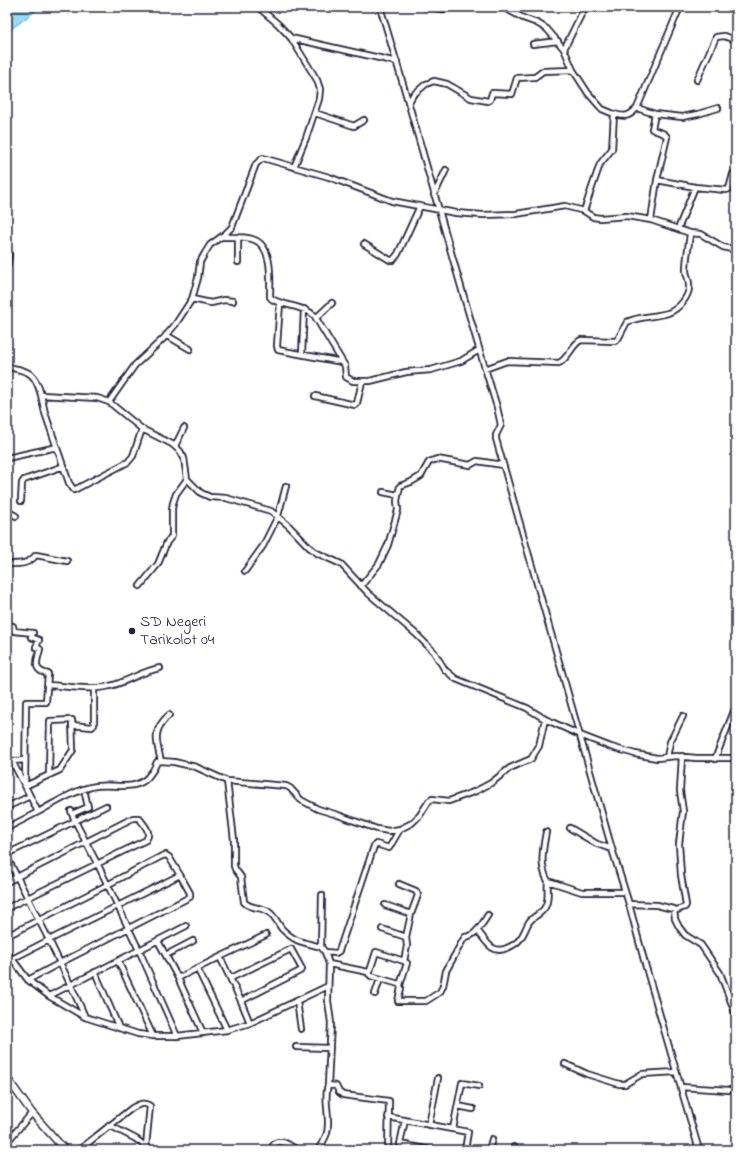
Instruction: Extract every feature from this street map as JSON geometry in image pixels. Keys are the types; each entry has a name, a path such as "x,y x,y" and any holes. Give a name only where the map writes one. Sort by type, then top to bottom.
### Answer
{"main road":[{"path":"7,1078 32,1113 65,1150"}],"street":[{"path":"258,7 292,38 319,85 320,95 306,138 294,167"},
{"path":"380,7 409,102 438,210 501,425 496,438 503,464 699,1150"},
{"path":"425,7 450,9 459,7"},
{"path":"504,7 547,29 564,49 573,70 596,103 602,109 621,116 629,115 637,108 680,7"},
{"path":"564,49 585,7"},
{"path":"727,7 736,10"},
{"path":"696,80 716,36 724,36 736,40"},
{"path":"292,38 397,62"},
{"path":"533,44 558,41"},
{"path":"409,102 413,95 430,81 440,81 471,98 488,101 490,100 492,93 512,94 517,78 535,77 543,71 573,70"},
{"path":"637,108 655,114 682,117 718,108"},
{"path":"314,113 354,126 364,120"},
{"path":"584,211 600,164 612,149 614,114"},
{"path":"651,220 657,180 667,137 664,133 652,129 655,114"},
{"path":"109,402 135,365 175,325 192,299 202,257 210,245 232,227 252,174 258,161 263,158 329,177 392,201 438,210 483,215 516,214 565,206 584,211 600,218 627,216 651,220 690,233 701,234 723,247 736,250"},
{"path":"434,195 446,170"},
{"path":"657,180 695,187 726,190 729,189 733,174 736,172"},
{"path":"678,229 695,187"},
{"path":"364,244 390,260 393,260 398,254 420,206"},
{"path":"484,369 507,362 559,363 565,360 581,340 615,341 618,339 627,322 640,317 663,314 675,309 687,295 690,286 686,271 690,233"},
{"path":"221,237 238,237 252,239 258,242 266,251 271,280 270,297 275,302 304,309 316,318 346,367 347,378 353,381 370,382 406,372 431,370 464,360 479,350"},
{"path":"238,237 238,262"},
{"path":"7,268 10,255"},
{"path":"192,299 211,303 224,300 233,301"},
{"path":"280,303 277,348 280,351 342,362"},
{"path":"316,318 332,303"},
{"path":"302,354 304,309"},
{"path":"166,335 190,349"},
{"path":"7,366 32,374 36,380 57,447 71,486 74,490 128,462 133,456 142,429"},
{"path":"315,396 355,405 357,403 362,382"},
{"path":"41,395 97,398 109,402 142,429 175,446 180,451 184,458 187,479 196,490 210,497 226,498 271,510 317,553 341,564 361,586 416,634 434,652 445,670 464,683 527,708 545,720 580,735 611,747 649,758 676,756 714,759 736,758"},
{"path":"175,446 184,428"},
{"path":"7,458 57,447"},
{"path":"361,586 379,564 388,545 398,510 398,495 400,486 421,476 429,462 437,459 470,465 476,461 503,464"},
{"path":"21,501 22,483 24,480 64,466"},
{"path":"140,586 158,564 167,542 172,536 173,503 176,494 187,479"},
{"path":"246,571 263,546 278,516 286,486"},
{"path":"383,492 398,495"},
{"path":"7,511 16,516"},
{"path":"7,564 21,564 29,562 36,555 67,561"},
{"path":"7,625 13,626 14,631 32,633 31,637 39,640 36,648 40,650 37,667 41,672 48,674 46,702 26,702 25,786"},
{"path":"48,685 94,688 108,687 116,685 144,672 160,668"},
{"path":"72,725 92,727 94,725 94,688"},
{"path":"714,759 736,706"},
{"path":"161,761 157,746 158,730 163,720 169,715"},
{"path":"667,757 670,742 683,716"},
{"path":"25,786 48,774 60,770 73,750 72,720 50,721 48,774"},
{"path":"7,828 93,786 128,787 140,783 146,780 152,773 157,762 161,761 174,762 196,767 227,781 286,786 290,788 301,800 318,809 377,830 400,829 412,823 432,799 448,801 476,792 492,783 510,768 531,759 539,746 545,720"},
{"path":"629,904 657,904 677,910 685,907 686,902 681,875 679,844 683,811 680,791 682,756"},
{"path":"25,760 12,761 38,812"},
{"path":"227,781 234,840 234,866 241,877 244,902 249,907 267,910 271,913 283,930 295,939 303,943 321,947 325,952 329,964 328,1001 331,1023 328,1085 326,1090 328,1132 318,1150"},
{"path":"85,794 88,807 71,812 139,950 177,1036"},
{"path":"7,806 30,796"},
{"path":"85,1017 40,919 7,856 106,806"},
{"path":"7,882 133,818 139,818 148,832 146,840 7,908"},
{"path":"570,828 597,844 612,848"},
{"path":"325,952 336,953 339,951 374,846 376,844 389,848 400,829"},
{"path":"477,930 491,947 496,951 501,951 514,944 520,938 533,918 543,912 547,904 548,881 545,876 541,858 546,832"},
{"path":"7,936 166,855 169,857 190,893 190,897 28,980"},
{"path":"12,959 180,875"},
{"path":"548,881 579,892 625,892"},
{"path":"400,884 416,891 418,895 411,914 406,937 404,961 407,963 400,985 401,988 398,1001 426,1001 433,998 440,992 443,986 446,971 463,940 465,937 475,933 488,916"},
{"path":"321,947 322,894"},
{"path":"385,904 411,914"},
{"path":"674,909 675,919 679,927 685,935 701,945 720,973 736,1015"},
{"path":"49,996 139,950 158,942 186,926"},
{"path":"382,929 406,937"},
{"path":"178,978 266,935"},
{"path":"158,942 178,978 203,1033"},
{"path":"166,955 193,942"},
{"path":"231,978 291,948 302,969 241,1001"},
{"path":"7,952 28,980 49,996 85,1017 138,1034 153,1036 177,1036 227,1030 250,1023 328,986"},
{"path":"369,974 376,952 404,961"},
{"path":"220,957 231,978 250,1023"},
{"path":"118,961 153,1036"},
{"path":"329,964 369,974 371,976 400,985"},
{"path":"197,968 227,1030"},
{"path":"95,972 120,1028"},
{"path":"375,994 380,979"},
{"path":"297,1001 301,1028"},
{"path":"296,1047 330,1048"},
{"path":"565,1064 587,1074 619,1084 625,1084 642,1074 676,1072"},
{"path":"429,1125 438,1078"},
{"path":"453,1129 462,1083 479,1086"},
{"path":"328,1085 336,1086 343,1096 388,1101 388,1150"},
{"path":"681,1087 730,1090"},
{"path":"79,1150 109,1125 132,1108 141,1104 148,1105 150,1110 148,1148"},
{"path":"458,1106 473,1108"},
{"path":"7,1142 32,1113"},
{"path":"388,1117 468,1132 465,1150"},
{"path":"405,1120 400,1144 404,1147 431,1150"},
{"path":"109,1125 136,1139 148,1148"},
{"path":"489,1150 492,1139"},
{"path":"270,1150 275,1143 279,1142 284,1142 297,1150"}],"water":[{"path":"13,7 46,7 37,10 7,32 7,11"}],"place":[{"name":"SD Negeri Tarikolot 04","path":"132,631"}]}
